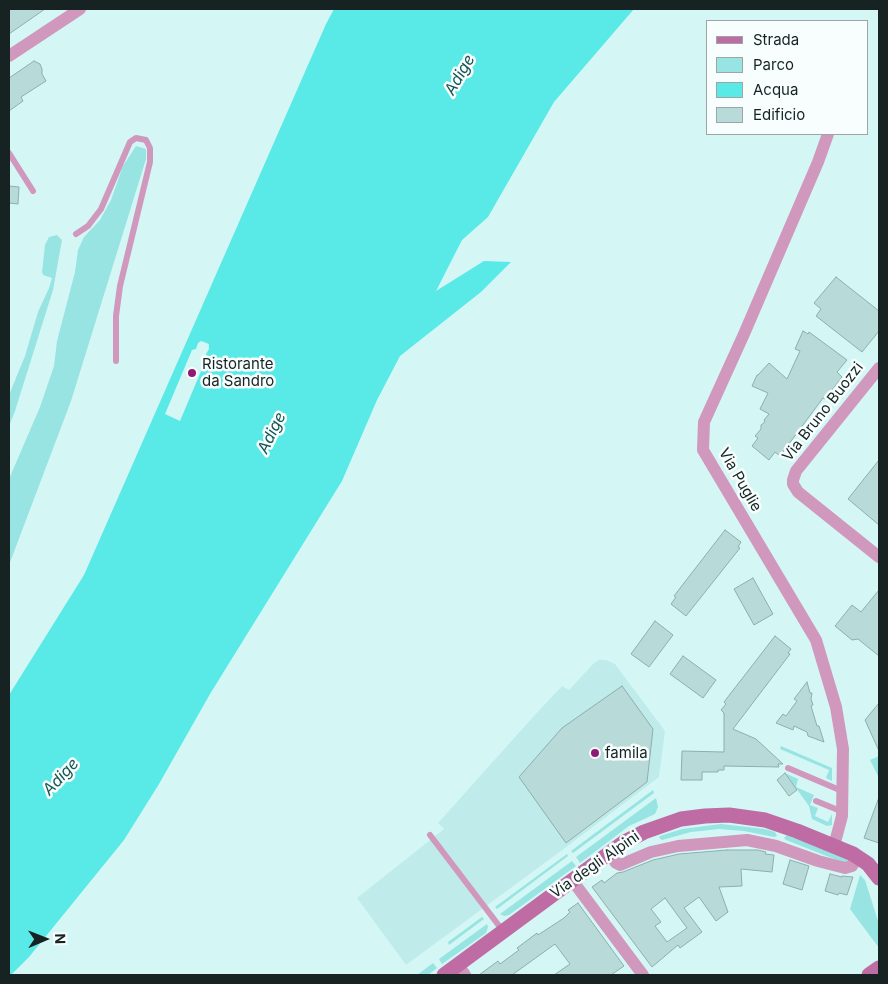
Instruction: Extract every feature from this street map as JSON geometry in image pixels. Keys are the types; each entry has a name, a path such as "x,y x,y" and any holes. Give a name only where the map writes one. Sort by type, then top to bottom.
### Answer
{"street":[{"path":"9,56 80,9"},
{"name":"Via Puglie","path":"828,135 818,162 748,325 704,422 703,450 816,640 836,707 843,749 842,812 834,846"},
{"name":"Via Bruno Buozzi","path":"879,368 796,471 793,480 793,484 798,492 879,557"},
{"name":"Via degli Alpini","path":"444,975 461,970 503,931 609,853 648,830 686,818 730,815 766,820 797,830 855,855 879,860"},
{"path":"648,830 655,851"},
{"path":"609,853 616,863 620,865 655,851 690,844 754,840 847,869 852,866 855,855"},
{"name":"Via degli Alpini","path":"855,855 868,864 879,878"},
{"path":"572,880 643,975"},
{"path":"869,975 879,968"}],"lane":[{"path":"76,234 88,226 101,209 130,142 136,138 146,140 150,148 150,162 120,286 116,316 116,361"},
{"path":"9,153 33,191"},
{"path":"788,768 843,791"},
{"path":"816,802 842,812"},
{"path":"430,835 503,931"}],"shaded area":[{"path":"599,660 606,660 615,664 665,731 659,777 406,965 357,898 444,829 438,823 533,717 562,686 569,690"}],"green space":[{"path":"136,146 146,149 146,159 71,401 9,565 9,479 40,407 54,366 57,341 75,272 78,250 84,237 100,220 111,200 123,166"},
{"path":"57,235 62,240 53,290 9,426 9,395 25,356 38,312 52,278 43,275 42,272 45,245 49,237"},
{"path":"781,746 832,768 832,781 826,778 829,770 780,749"},
{"path":"879,756 879,778 870,760"},
{"path":"785,773 798,779 796,787 814,795 810,805 818,808 815,816 828,822 832,814 832,825 827,826 812,819 809,806"},
{"path":"653,790 654,793 573,853 571,851"},
{"path":"656,798 658,807 655,814 629,826 580,863 576,857"},
{"path":"721,824 765,829 775,832 777,836 719,829 691,832 662,840 659,838 682,829"},
{"path":"787,835 848,860 847,864 786,840 784,838"},
{"path":"567,854 568,856 497,909 495,907"},
{"path":"572,861 576,866 509,915 504,916 500,914"},
{"path":"860,875 865,880 879,924 879,948 850,909"},
{"path":"482,917 484,919 449,945 448,942"},
{"path":"487,924 486,933 442,964 439,959"},
{"path":"433,963 437,968 428,975 417,975"}],"water":[{"name":"Adige","path":"334,9 634,9 554,102 488,217 462,240 436,291 484,261 511,262 481,292 400,356 377,400 342,481 210,694 159,784 124,840 29,957 9,975 9,695 84,575"}],"pier":[{"name":"Ristorante da Sandro","path":"201,341 209,344 207,357 180,421 165,414 192,350 196,349"}],"building":[{"path":"9,9 45,9 9,34"},
{"path":"34,61 40,64 46,81 21,97 23,101 9,111 9,78"},
{"path":"9,186 19,187 18,204 9,203"},
{"path":"836,277 879,311 879,331 862,352 816,316 821,309 814,303"},
{"path":"803,331 808,334 809,332 847,360 837,372 842,377 825,399 823,398 780,456 775,452 769,460 752,446 758,438 755,436 769,414 760,409 768,393 752,386 757,375 769,363 787,379 800,351 795,349"},
{"path":"879,460 879,525 848,499"},
{"path":"725,530 741,542 738,547 740,548 686,616 671,604 676,597 674,596"},
{"path":"753,578 773,614 754,625 734,589"},
{"path":"879,590 879,656 858,639 852,640 835,626 852,605 861,612"},
{"path":"655,621 673,635 649,667 631,654"},
{"path":"775,636 791,649 788,653 790,654 733,729 756,739 783,764 778,764 779,767 724,766 724,770 718,770 718,772 702,772 702,780 681,780 682,751 724,752 724,713 721,710 726,704 724,702"},
{"path":"683,656 716,680 703,698 670,674"},
{"path":"807,682 810,693 812,693 813,705 811,706 824,742 808,736 807,732 794,726 793,730 776,723 783,714 786,716 797,701 794,699"},
{"name":"famila","path":"622,686 653,729 647,782 566,843 519,777 562,728"},
{"path":"879,703 879,751 865,720"},
{"path":"785,773 797,790 789,796 777,780"},
{"path":"879,800 879,843 864,838"},
{"path":"727,850 758,850 766,852 765,854 774,855 772,872 741,869 742,886 719,887 728,912 716,921 699,897 684,908 702,932 680,948 678,945 652,967 592,887 602,880 604,883 617,873 653,860 679,854","holes":["665,898 687,928 667,942 655,926 661,922 651,909"]},
{"path":"790,860 809,866 802,890 783,884"},
{"path":"830,874 853,877 847,895 839,893 838,895 825,891"},
{"path":"578,903 624,966 611,975 554,975 570,964 555,944 512,975 479,975 498,961 500,964 537,933 538,935 564,918 570,912 568,910"}],"place":[{"name":"Ristorante da Sandro","path":"192,373"},
{"name":"famila","path":"595,753"}]}
